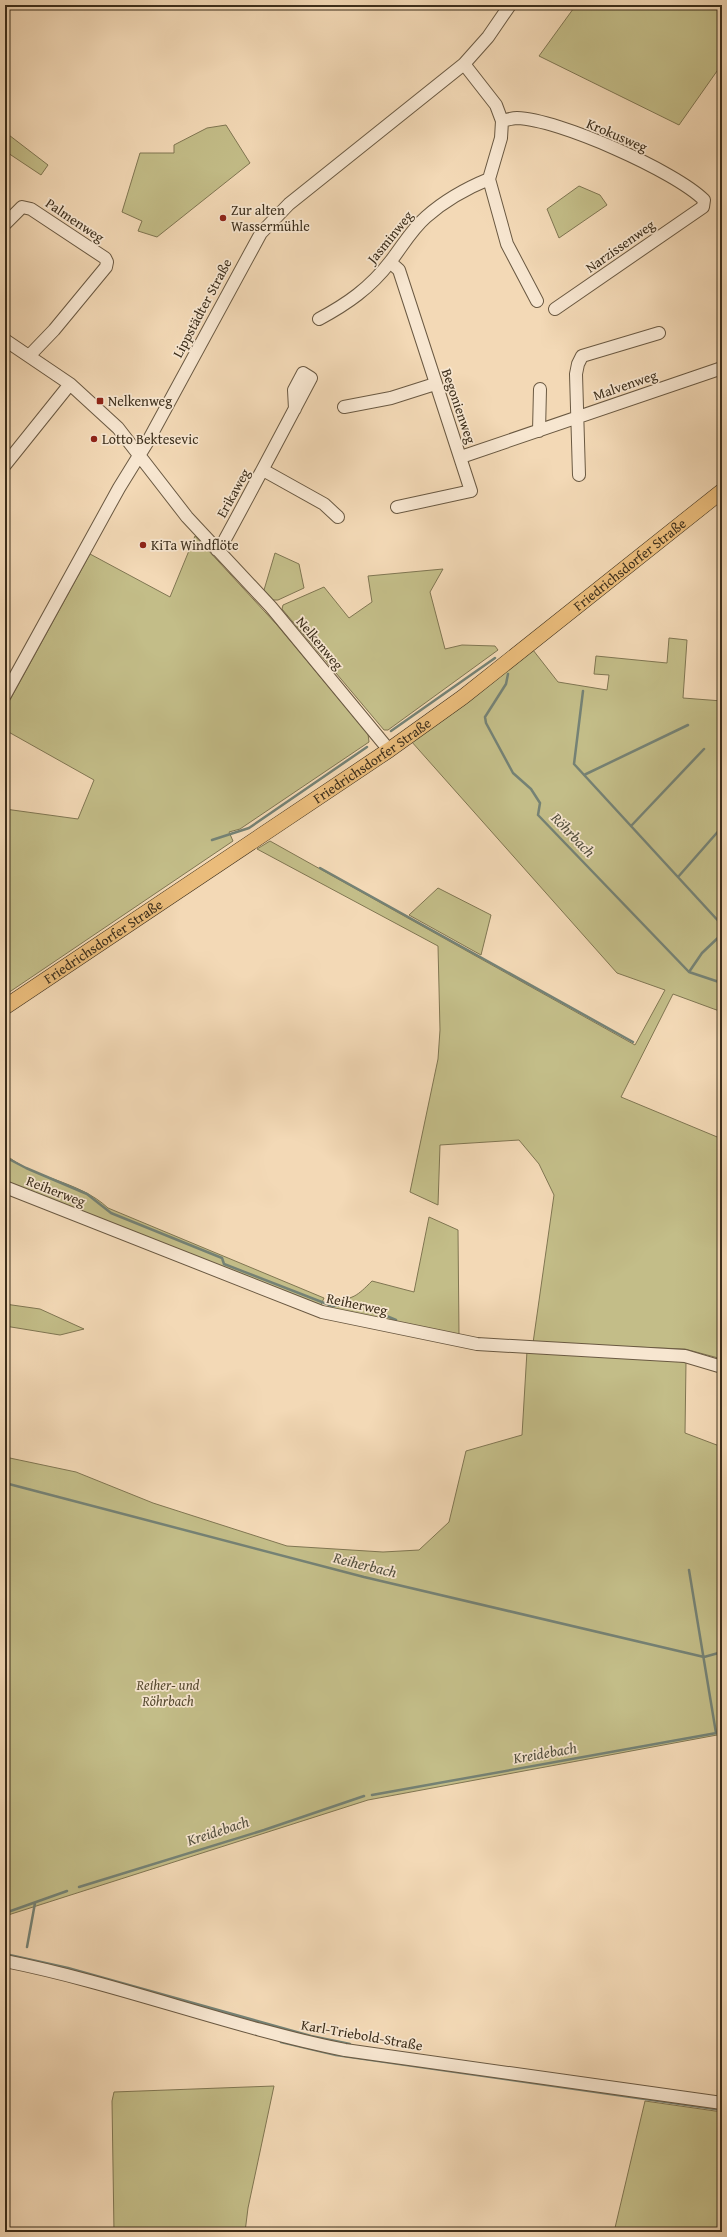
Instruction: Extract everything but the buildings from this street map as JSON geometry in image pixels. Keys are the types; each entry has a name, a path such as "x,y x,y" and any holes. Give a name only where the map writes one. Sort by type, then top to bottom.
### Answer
{"main road":[{"name":"Friedrichsdorfer Straße","path":"5,1008 389,750 464,697 722,491"}],"street":[{"name":"Lippstädter Straße","path":"5,695 10,672 139,454 251,250 267,226 289,204 464,64 488,37 510,5"},
{"path":"464,64 496,105 502,121 501,138 489,179 507,244 537,300"},
{"name":"Krokusweg","path":"502,121 516,118 534,121 578,134 620,151 699,195 704,200 703,207"},
{"name":"Jasminweg","path":"319,319 346,304 360,294 390,262 404,242 426,217 440,206 489,179"},
{"name":"Palmenweg","path":"5,224 22,207 30,208 104,258 107,262 106,267 76,304 29,356"},
{"name":"Narzissenweg","path":"555,309 703,207"},
{"name":"Begonienweg","path":"390,262 398,270 471,491 397,507"},
{"path":"580,475 579,416 576,374 578,364 582,356 659,333"},
{"name":"Nelkenweg","path":"5,340 70,384 114,424 187,517 271,607 389,750"},
{"name":"Malvenweg","path":"461,457 722,368"},
{"path":"5,465 70,384"},
{"path":"344,407 391,398 435,384"},
{"path":"539,431 540,389"},
{"name":"Erikaweg","path":"217,550 223,543 295,409"},
{"name":"Erikaweg","path":"263,470 324,504 338,517"},
{"name":"Reiherweg","path":"5,1187 322,1312 477,1344 685,1356 722,1367"},
{"name":"Karl-Triebold-Straße","path":"5,1961 66,1975 299,2041 322,2046 722,2103"}],"green space":[{"path":"576,5 722,5 722,64 679,125 539,56"},
{"path":"226,125 250,163 157,237 138,231 142,221 122,212 140,153 174,153 174,145 207,128"},
{"path":"5,132 48,165 41,175 5,151"},
{"path":"579,186 600,195 607,205 559,238 547,209"},
{"path":"195,536 277,625 368,734 369,742 240,829 229,832 233,841 5,995 5,809 78,819 94,780 5,730 5,709 90,554 170,597"},
{"path":"275,553 299,564 304,588 278,600 273,600 264,590"},
{"path":"443,569 430,592 445,649 462,645 495,646 498,650 388,730 384,730 282,609 283,605 324,587 349,618 372,602 368,576"},
{"path":"669,638 687,640 683,698 722,701 722,1012 673,994 621,1097 722,1139 722,1359 685,1349 533,1343 554,1195 539,1164 519,1140 440,1145 438,1205 410,1192 438,1059 440,1030 438,946 257,849 270,841 635,1045 665,990 617,973 411,741 533,650 558,682 607,690 609,675 594,674 596,656 667,663"},
{"path":"438,888 491,915 481,955 409,915"},
{"path":"5,1154 29,1169 83,1191 108,1208 324,1298 320,1307 5,1183"},
{"path":"429,1217 458,1230 459,1335 327,1309 331,1300 350,1298 358,1294 372,1281 414,1292"},
{"path":"5,1304 40,1309 84,1329 60,1335 5,1326"},
{"name":"Reiher- und Röhrbach","path":"527,1351 686,1362 685,1433 722,1447 722,1737 717,1735 368,1800 5,1916 5,1457 76,1472 153,1503 287,1546 383,1552 419,1550 449,1522 466,1451 522,1435"},
{"path":"274,2086 248,2208 245,2232 114,2232 112,2101 114,2092"},
{"path":"645,2101 722,2112 722,2232 614,2232"}],"waterway":[{"name":"Röhrbach","path":"391,731 495,658"},
{"name":"Röhrbach","path":"508,674 506,684 485,717 486,723 513,773 531,789 540,803 538,815 689,972 722,983"},
{"path":"583,691 574,764 722,925"},
{"path":"584,775 688,725"},
{"name":"Röhrbach","path":"212,840 249,828 367,747"},
{"path":"631,826 704,749"},
{"path":"678,877 722,827"},
{"path":"320,868 633,1042"},
{"path":"689,972 702,953 722,934"},
{"path":"5,1157 26,1168 87,1194 111,1213 222,1258 224,1264 332,1306 358,1304 396,1320"},
{"name":"Reiherbach","path":"5,1483 364,1577 704,1657 722,1652"},
{"path":"689,1570 716,1733"},
{"name":"Kreidebach","path":"372,1795 722,1732"},
{"name":"Kreidebach","path":"79,1887 264,1830 364,1796"},
{"name":"Kreidebach","path":"5,1913 67,1891"},
{"path":"27,1947 35,1903"},
{"path":"5,1954 68,1968 311,2036 350,2044"},
{"path":"281,2042 336,2055 722,2110"}],"place":[{"name":"Zur alten Wassermühle","path":"223,218"},
{"name":"Nelkenweg","path":"100,401"},
{"name":"Lotto Bektesevic","path":"94,439"},
{"name":"KiTa Windflöte","path":"143,545"}]}
